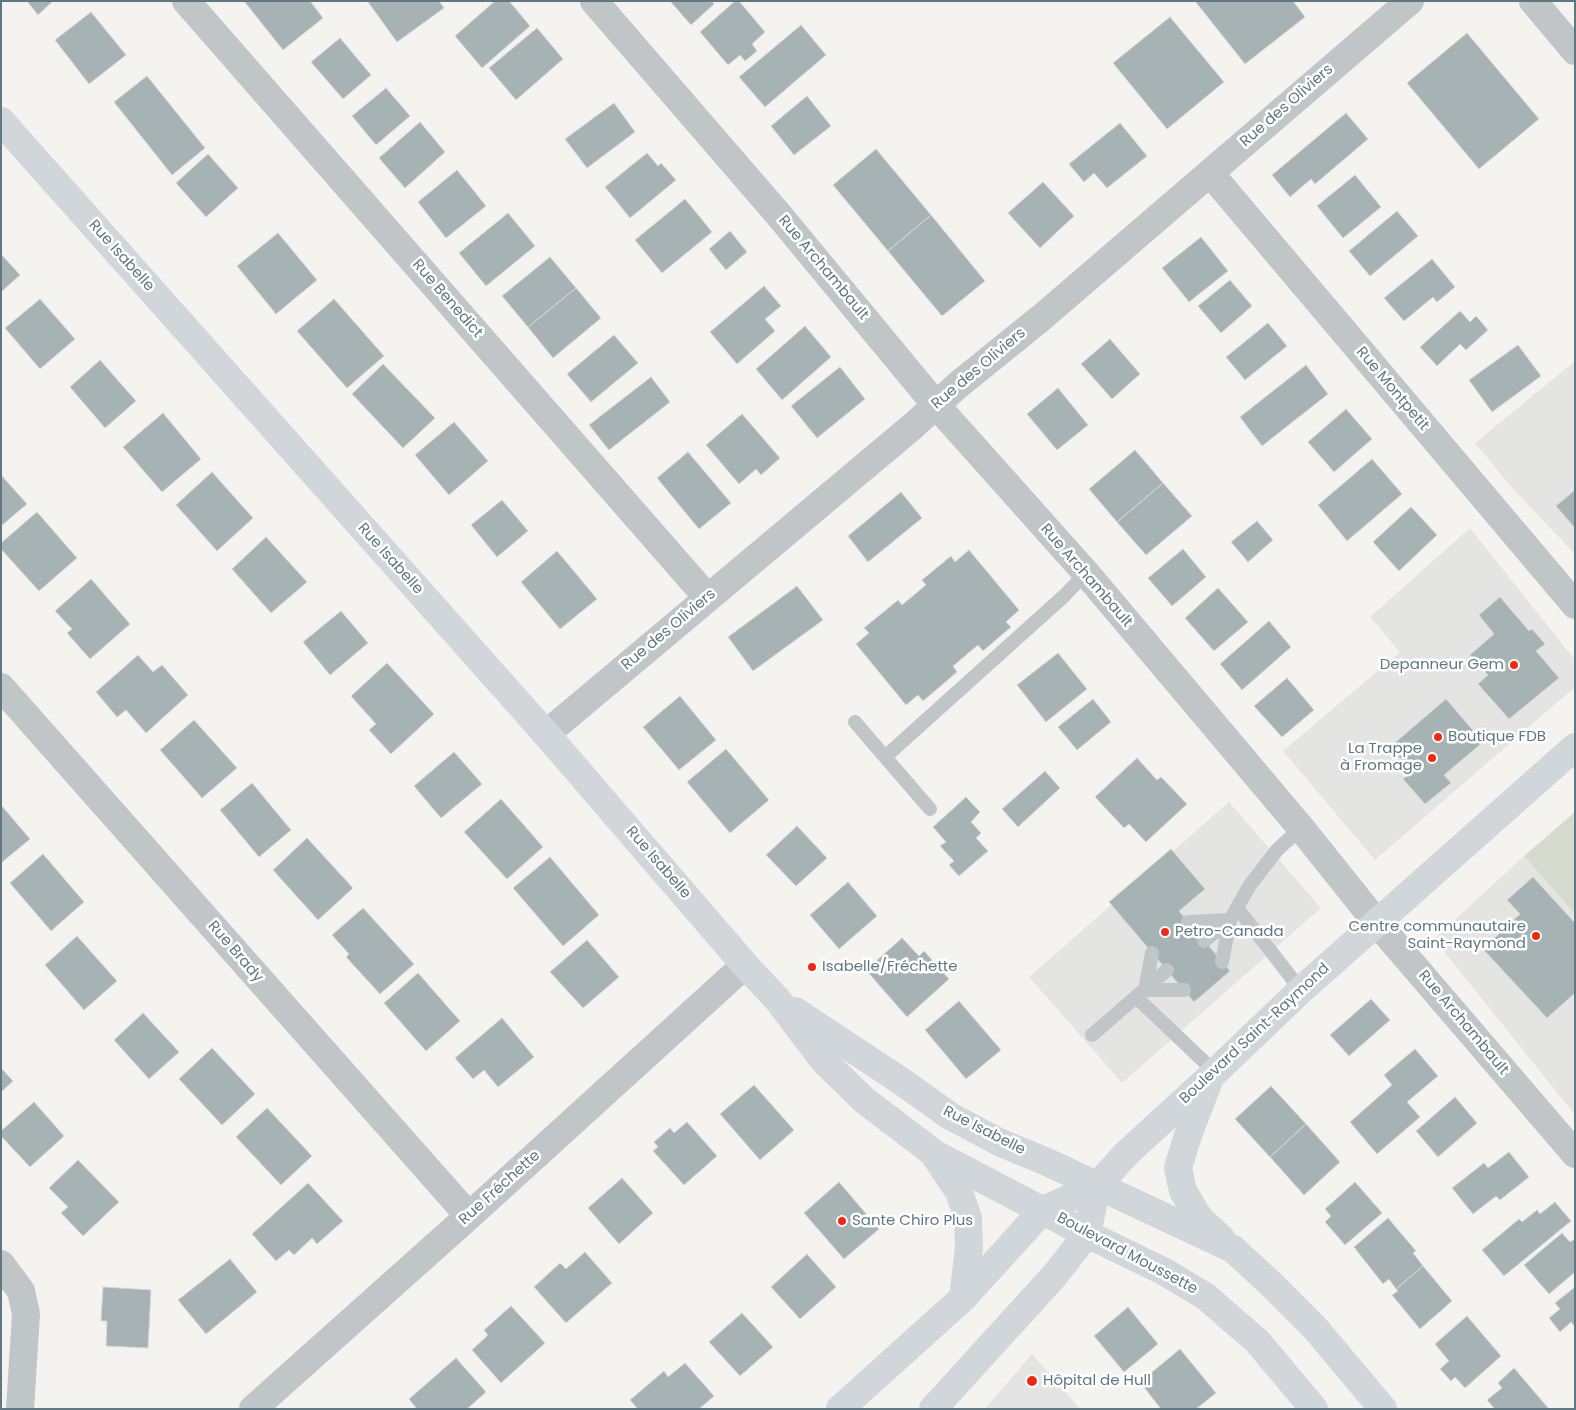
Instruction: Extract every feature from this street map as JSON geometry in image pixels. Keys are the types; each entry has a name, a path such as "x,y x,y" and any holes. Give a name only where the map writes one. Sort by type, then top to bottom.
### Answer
{"street":[{"name":"Rue Benedict","path":"186,1 707,597"},
{"name":"Rue Archambault","path":"594,1 778,214 936,405 1086,573 1301,828 1377,923 1575,1154"},
{"name":"Rue des Oliviers","path":"546,734 1048,312 1410,1"},
{"path":"1533,1 1575,51"},
{"name":"Rue Isabelle","path":"1,121 546,734 777,999 824,1061 864,1100 934,1154 1043,1210"},
{"name":"Rue Montpetit","path":"1210,173 1575,605"},
{"name":"Rue Brady","path":"1,687 469,1216"},
{"name":"Boulevard Saint-Raymond","path":"840,1409 963,1298 1043,1210 1097,1186 1127,1153 1301,990 1575,748"},
{"name":"Rue Fréchette","path":"252,1409 469,1216 745,964"},
{"name":"Rue Isabelle","path":"777,999 901,1081 950,1116 1001,1143 1097,1186"},
{"path":"1213,1074 1187,1138 1178,1168 1184,1191 1199,1218 1271,1284 1315,1328 1383,1409"},
{"path":"934,1154 959,1192 968,1218 969,1248 963,1298"},
{"path":"933,1409 1055,1275 1087,1234 1097,1186 1234,1249"},
{"name":"Boulevard Moussette","path":"1043,1210 1165,1272 1205,1296 1257,1341 1314,1409"},
{"path":"1,1264 21,1291 26,1314 20,1409"}],"lane":[{"path":"885,757 1064,596 1086,573"},
{"path":"855,722 930,809"},
{"path":"1222,962 1234,915 1250,885 1277,850 1301,828"},
{"path":"1188,922 1234,915"},
{"path":"1204,941 1234,915"},
{"path":"1234,915 1301,990"},
{"path":"1140,993 1152,952"},
{"path":"1092,1035 1167,970"},
{"path":"1140,993 1184,990"},
{"path":"1140,993 1213,1074"}],"shaded area":[{"path":"1575,361 1575,554 1514,490 1475,443"},
{"path":"1470,528 1575,660 1575,687 1375,860 1283,751 1400,652 1370,617"},
{"path":"1229,802 1321,908 1122,1083 1029,977"},
{"path":"1575,812 1575,914 1524,856"},
{"path":"1524,856 1575,914 1575,1115 1434,939"},
{"name":"Hôpital de Hull","path":"1032,1354 1080,1409 985,1409"}],"building":[{"path":"27,1 53,1 38,15"},
{"path":"244,1 310,1 323,18 283,50"},
{"path":"439,1 444,8 397,42 368,2"},
{"path":"495,1 509,1 530,26 482,68 455,36"},
{"path":"670,1 712,1 714,4 691,25"},
{"path":"735,1 739,1 765,32 752,44 757,51 745,61 740,55 728,65 700,32"},
{"path":"1195,1 1293,1 1305,17 1245,64"},
{"path":"91,12 126,55 89,84 55,40"},
{"path":"1170,17 1224,82 1167,129 1113,63"},
{"path":"801,25 826,55 765,107 739,77"},
{"path":"537,28 563,59 516,100 489,68"},
{"path":"1467,33 1539,119 1479,169 1407,83"},
{"path":"340,38 371,75 343,99 311,62"},
{"path":"147,76 205,148 172,175 114,102"},
{"path":"386,88 410,116 376,145 352,116"},
{"path":"807,96 831,126 794,155 771,126"},
{"path":"614,103 635,132 587,168 565,139"},
{"path":"1346,113 1368,139 1315,184 1311,179 1290,197 1272,175"},
{"path":"420,122 445,152 405,188 379,158"},
{"path":"1120,123 1147,156 1107,188 1094,173 1084,182 1069,164"},
{"path":"876,149 931,215 888,251 833,185"},
{"path":"647,153 658,166 661,163 676,180 630,218 605,187"},
{"path":"208,154 238,188 206,217 176,183"},
{"path":"457,170 486,206 446,238 418,202"},
{"path":"1355,175 1381,207 1343,238 1317,206"},
{"path":"1043,182 1074,216 1040,248 1008,213"},
{"path":"685,199 712,232 662,273 635,240"},
{"path":"1397,211 1418,236 1370,276 1349,251"},
{"path":"508,213 535,246 486,286 459,253"},
{"path":"931,215 985,281 942,316 888,251"},
{"path":"730,231 747,252 726,270 709,249"},
{"path":"278,233 317,280 276,314 237,266"},
{"path":"1201,237 1228,271 1189,302 1162,268"},
{"path":"1,254 20,275 1,292"},
{"path":"550,257 576,288 528,327 502,296"},
{"path":"1432,259 1455,287 1437,302 1433,297 1404,321 1384,298"},
{"path":"1230,280 1252,306 1221,333 1198,306"},
{"path":"764,286 781,306 765,319 775,331 737,364 710,332"},
{"path":"576,288 601,318 553,358 528,327"},
{"path":"40,299 75,339 40,369 5,328"},
{"path":"334,299 384,356 347,388 297,331"},
{"path":"1460,311 1470,322 1476,316 1488,330 1466,350 1460,344 1437,366 1420,347"},
{"path":"1268,323 1287,346 1245,380 1226,357"},
{"path":"805,326 831,357 782,400 756,369"},
{"path":"614,335 638,363 591,402 567,374"},
{"path":"1110,339 1140,374 1112,399 1081,364"},
{"path":"1518,345 1541,376 1492,412 1469,380"},
{"path":"100,360 136,401 105,428 70,387"},
{"path":"383,364 435,418 403,448 352,394"},
{"path":"1306,365 1328,394 1262,446 1240,417"},
{"path":"840,367 865,399 817,438 791,406"},
{"path":"651,377 670,402 609,450 589,425"},
{"path":"1058,388 1088,425 1057,450 1027,414"},
{"path":"1346,409 1372,439 1334,472 1308,442"},
{"path":"163,413 201,459 162,492 123,447"},
{"path":"742,414 780,458 761,475 756,469 739,484 706,445"},
{"path":"454,422 488,461 449,495 415,455"},
{"path":"1135,450 1163,483 1117,522 1089,489"},
{"path":"688,452 731,503 699,529 657,478"},
{"path":"1372,459 1402,494 1347,541 1318,505"},
{"path":"212,472 253,518 217,551 176,505"},
{"path":"1,475 27,504 1,526"},
{"path":"1163,483 1192,516 1146,555 1117,522"},
{"path":"1575,490 1575,528 1556,506"},
{"path":"901,492 922,518 868,562 848,536"},
{"path":"502,500 528,531 497,557 471,525"},
{"path":"1411,507 1437,535 1399,571 1373,542"},
{"path":"37,512 77,558 39,591 1,549 1,543"},
{"path":"1257,521 1273,540 1248,562 1231,542"},
{"path":"266,537 307,582 271,613 232,569"},
{"path":"1183,549 1206,577 1172,606 1148,578"},
{"path":"969,550 1019,610 1006,622 1011,627 983,651 978,645 953,666 957,672 923,701 918,695 906,705 856,644 869,633 864,628 898,600 902,605 926,585 922,580 951,556 955,562"},
{"path":"557,551 597,599 560,629 521,582"},
{"path":"91,579 130,624 90,659 67,633 72,629 55,611"},
{"path":"797,586 823,620 753,671 728,637"},
{"path":"1218,588 1248,622 1214,651 1185,618"},
{"name":"Depanneur Gem","path":"1500,597 1529,631 1532,629 1545,644 1536,651 1559,678 1509,719 1478,684 1488,675 1470,655 1494,634 1479,615"},
{"path":"341,611 368,643 330,675 303,642"},
{"path":"1269,621 1291,647 1242,690 1220,664"},
{"path":"1058,653 1087,689 1046,722 1017,685"},
{"path":"138,655 153,672 162,665 188,695 146,733 126,710 117,717 96,692"},
{"path":"387,663 434,714 391,754 369,730 376,724 351,696"},
{"path":"1287,678 1314,710 1282,737 1254,706"},
{"path":"680,696 716,740 679,770 643,727"},
{"path":"1093,699 1111,722 1077,750 1058,727"},
{"path":"1446,699 1483,742 1444,775 1451,783 1425,804 1403,779 1412,772 1390,747"},
{"path":"194,720 237,768 202,798 160,750"},
{"path":"726,749 769,800 730,833 687,782"},
{"path":"454,752 482,784 441,818 414,786"},
{"path":"1137,758 1157,780 1161,777 1187,804 1146,842 1129,824 1124,828 1095,797"},
{"path":"1045,771 1060,788 1018,827 1002,809"},
{"path":"252,783 291,830 259,857 220,810"},
{"path":"966,797 980,812 971,822 981,833 976,838 988,851 959,876 949,865 954,861 940,846 946,842 933,827"},
{"path":"501,799 543,847 507,879 464,832"},
{"path":"1,805 30,839 1,863"},
{"path":"797,826 827,858 796,886 766,855"},
{"path":"307,838 353,888 318,920 273,870"},
{"name":"Petro-Canada","path":"1171,849 1205,889 1179,911 1230,971 1194,1002 1109,902"},
{"path":"43,854 84,902 51,931 10,883"},
{"path":"550,857 599,915 563,946 513,888"},
{"name":"Centre communautaire Saint-Raymond","path":"1533,877 1575,923 1575,993 1547,1018 1483,949 1520,914 1507,900"},
{"path":"848,882 877,916 839,949 810,915"},
{"path":"363,908 414,964 380,994 346,957 349,954 332,935"},
{"path":"77,936 117,981 84,1010 45,965"},
{"path":"902,938 919,956 924,951 949,979 907,1017 866,970"},
{"path":"587,940 619,977 583,1008 550,972"},
{"path":"418,973 460,1021 426,1051 384,1003"},
{"path":"1371,999 1390,1020 1349,1056 1330,1035"},
{"path":"959,1001 1001,1050 966,1079 925,1030"},
{"path":"143,1013 179,1052 149,1079 114,1040"},
{"path":"502,1018 534,1057 498,1087 484,1070 473,1079 455,1058"},
{"path":"212,1048 255,1094 222,1125 179,1079"},
{"path":"1415,1049 1438,1076 1407,1102 1420,1117 1377,1154 1350,1122 1392,1085 1384,1075"},
{"path":"1,1068 13,1081 1,1092"},
{"path":"754,1085 794,1130 760,1160 720,1114"},
{"path":"1271,1086 1306,1124 1270,1157 1235,1119"},
{"path":"1455,1097 1477,1123 1438,1157 1416,1131"},
{"path":"34,1102 64,1136 30,1167 1,1136 1,1131"},
{"path":"267,1108 312,1156 281,1185 236,1137"},
{"path":"687,1122 717,1156 684,1185 653,1151 658,1147 654,1142 670,1128 674,1133"},
{"path":"1306,1124 1340,1162 1304,1195 1270,1157"},
{"path":"1509,1152 1529,1177 1500,1200 1496,1196 1473,1214 1452,1188 1484,1163 1488,1168"},
{"path":"78,1160 119,1202 83,1236 61,1213 68,1207 49,1188"},
{"path":"622,1178 653,1213 619,1244 588,1208"},
{"name":"Sante Chiro Plus","path":"839,1182 879,1229 844,1259 804,1213"},
{"path":"1355,1182 1382,1213 1345,1245 1325,1222 1331,1216 1325,1209"},
{"path":"308,1183 343,1221 317,1244 312,1238 294,1255 289,1250 276,1261 252,1234"},
{"path":"1555,1202 1571,1221 1504,1276 1482,1250 1519,1219 1522,1222 1537,1210 1540,1214"},
{"path":"1388,1218 1416,1251 1413,1253 1423,1266 1396,1289 1389,1279 1383,1284 1354,1247"},
{"path":"1562,1233 1570,1242 1575,1239 1575,1272 1549,1294 1524,1265"},
{"path":"585,1252 612,1283 566,1323 534,1287 560,1263 566,1269"},
{"path":"807,1254 836,1287 800,1319 771,1287"},
{"path":"230,1259 257,1292 206,1334 178,1300"},
{"path":"1423,1266 1452,1301 1420,1329 1392,1295 1398,1291 1396,1289"},
{"path":"103,1287 151,1290 148,1348 106,1346 107,1321 101,1321"},
{"path":"1575,1287 1575,1327 1571,1322 1560,1332 1549,1318 1560,1309 1555,1303"},
{"path":"511,1306 545,1343 501,1383 472,1350 488,1335 484,1330"},
{"path":"1128,1307 1158,1344 1124,1372 1094,1336"},
{"path":"742,1313 773,1347 740,1376 709,1342"},
{"path":"1467,1316 1501,1356 1465,1388 1455,1377 1451,1381 1440,1369 1449,1361 1435,1344"},
{"path":"1180,1349 1216,1393 1196,1409 1161,1409 1140,1382"},
{"path":"456,1358 486,1392 467,1409 417,1409 409,1399"},
{"path":"685,1363 714,1396 699,1409 638,1409 630,1400 664,1371 668,1377"},
{"path":"1514,1368 1549,1409 1495,1409 1487,1400 1502,1388 1498,1383"}],"place":[{"name":"Depanneur Gem","path":"1514,665"},
{"name":"Boutique FDB","path":"1438,737"},
{"name":"La Trappe à Fromage","path":"1432,758"},
{"name":"Petro-Canada","path":"1165,932"},
{"name":"Centre communautaire Saint-Raymond","path":"1536,936"},
{"name":"Isabelle/Fréchette","path":"812,967"},
{"name":"Sante Chiro Plus","path":"842,1221"},
{"name":"Hôpital de Hull","path":"1032,1381"}]}
